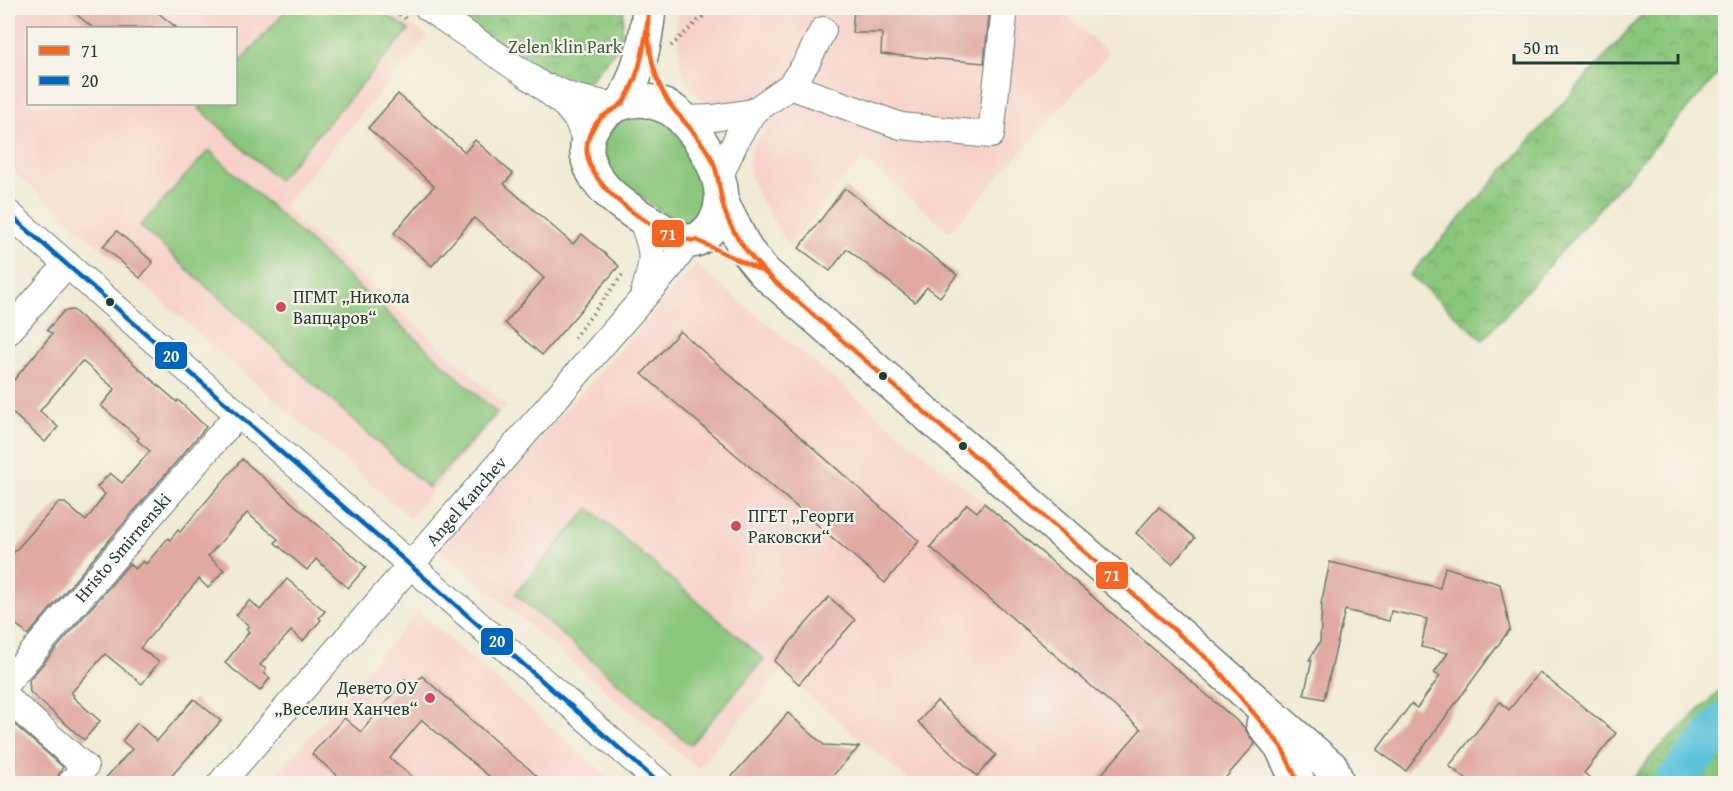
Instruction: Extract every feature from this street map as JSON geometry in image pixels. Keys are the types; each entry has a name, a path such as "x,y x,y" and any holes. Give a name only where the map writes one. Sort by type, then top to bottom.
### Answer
{"main road":[{"path":"650,34 635,78 619,104 598,119 591,129 586,142 592,170 601,184 641,218 667,233 692,241 764,273"},
{"path":"650,34 658,79 679,115 703,145 713,162 734,229 746,250 764,273 1212,663 1340,778"},
{"path":"619,104 642,100 659,103 679,115"},
{"path":"692,241 707,232 713,224 721,190"},
{"path":"1212,663 1281,746 1299,783"}],"street":[{"path":"428,8 537,82 566,106 578,121 586,142"},
{"path":"790,86 901,126 991,135 1005,8"},
{"path":"721,190 738,136 753,112 790,86 807,62 823,30"},
{"path":"537,82 572,96 619,104"},
{"path":"679,115 714,118 753,112"},
{"path":"8,213 661,783"},
{"name":"Angel Kanchev","path":"641,218 653,255 642,299"},
{"name":"Angel Kanchev","path":"220,783 692,241"},
{"path":"8,332 67,264"},
{"name":"Hristo Smirnenski","path":"8,681 238,414"},
{"path":"8,699 85,767 70,783"}],"path":[{"path":"650,34 712,8"}],"shaded area":[{"name":"ПГМТ „Никола Вапцаров“","path":"8,8 384,8 428,36 282,207 507,406 410,518 8,167"},
{"path":"678,8 1058,8 1109,53 950,232 863,158 789,246 760,199 750,175 748,160 754,143 768,128 751,100 716,107 701,100 689,86 681,67 676,32"},
{"name":"ПГЕТ „Георги Раковски“","path":"696,265 984,503 1259,739 1221,783 912,783 781,672 698,769 440,549"},
{"name":"Девето ОУ „Веселин Ханчев“","path":"418,612 614,783 268,784"}],"green space":[{"path":"288,8 376,8 409,30 278,180 199,108 202,105 237,105 237,66"},
{"name":"Zelen klin Park","path":"434,8 624,8 621,43 576,97"},
{"path":"1648,8 1725,8 1725,66 1483,340 1410,275"},
{"path":"634,112 669,123 706,179 708,206 700,216 687,223 671,218 611,176 604,153 607,129"},
{"path":"209,150 497,413 428,488 140,226"},
{"path":"589,508 764,659 690,745 515,594"},
{"path":"1725,686 1725,783 1629,783 1655,752"}],"building":[{"path":"69,8 152,8 176,27 92,27"},
{"path":"854,8 990,8 984,63 881,54 882,33 852,33"},
{"path":"398,94 465,152 475,140 513,174 504,184 573,244 582,234 619,266 542,355 505,323 544,278 474,218 432,266 394,233 434,186 368,128"},
{"path":"845,188 957,275 940,297 927,287 915,302 847,249 830,271 799,248"},
{"path":"117,231 153,262 140,278 103,246"},
{"path":"73,310 206,427 28,635 8,617 8,559 58,503 65,503 86,521 105,494 97,487 110,473 122,483 150,451 137,440 139,438 101,406 115,389 82,361 40,411 58,427 45,442 8,409 8,387 52,334 47,330 64,311"},
{"path":"680,331 919,541 885,583 642,374"},
{"path":"242,459 366,567 348,588 316,559 307,570 275,543 278,539 247,513 208,556 224,570 208,588 199,579 140,648 159,662 142,684 105,654 71,693 100,721 84,740 30,692 29,680 129,564 135,569 143,561 146,564 168,538 170,540 178,530 180,532"},
{"path":"984,503 1244,727 1255,744 1221,783 1094,783 1141,729 930,547 967,504 977,512"},
{"path":"1159,507 1195,538 1172,564 1136,533"},
{"path":"1330,562 1440,588 1445,567 1500,584 1510,629 1406,771 1377,750 1411,704 1417,708 1440,676 1434,673 1448,653 1421,647 1427,619 1391,611 1389,621 1345,610 1324,699 1304,695 1312,660 1309,660 1320,642 1321,604"},
{"path":"287,579 325,611 319,618 321,620 303,641 291,631 260,665 266,669 264,673 270,678 260,691 225,663 249,632 246,629 249,626 236,615 250,600 260,610"},
{"path":"829,597 855,620 799,684 774,661"},
{"path":"1539,672 1616,733 1584,773 1597,783 1471,783 1449,766 1500,702 1509,710"},
{"path":"422,676 544,783 497,783 422,720 390,758 420,783 346,783 312,754 344,718 361,732 405,679 413,686"},
{"path":"194,699 221,721 165,783 101,783 132,749 122,741 137,723 157,741"},
{"path":"937,701 996,755 977,776 918,722"},
{"path":"788,713 824,745 859,747 826,783 726,783"},
{"path":"8,719 63,767 54,783 23,783 8,770"}],"waterway":[{"path":"1672,784 1726,721"}],"transit line":[{"name":"71","path":"649,8 642,56 630,91 622,104 602,117 590,133 587,147 588,160 602,184 634,213 671,236 696,240 764,272 1212,663 1281,746 1299,784"},
{"name":"71","path":"648,13 650,52 662,90 668,102 700,140 712,159 717,172 723,206 734,232 753,259 775,282"},
{"name":"20","path":"8,213 660,784"}],"place":[{"name":"ПГМТ „Никола Вапцаров“","path":"281,307"},
{"name":"ПГЕТ „Георги Раковски“","path":"736,526"},
{"name":"Девето ОУ „Веселин Ханчев“","path":"430,698"}]}
